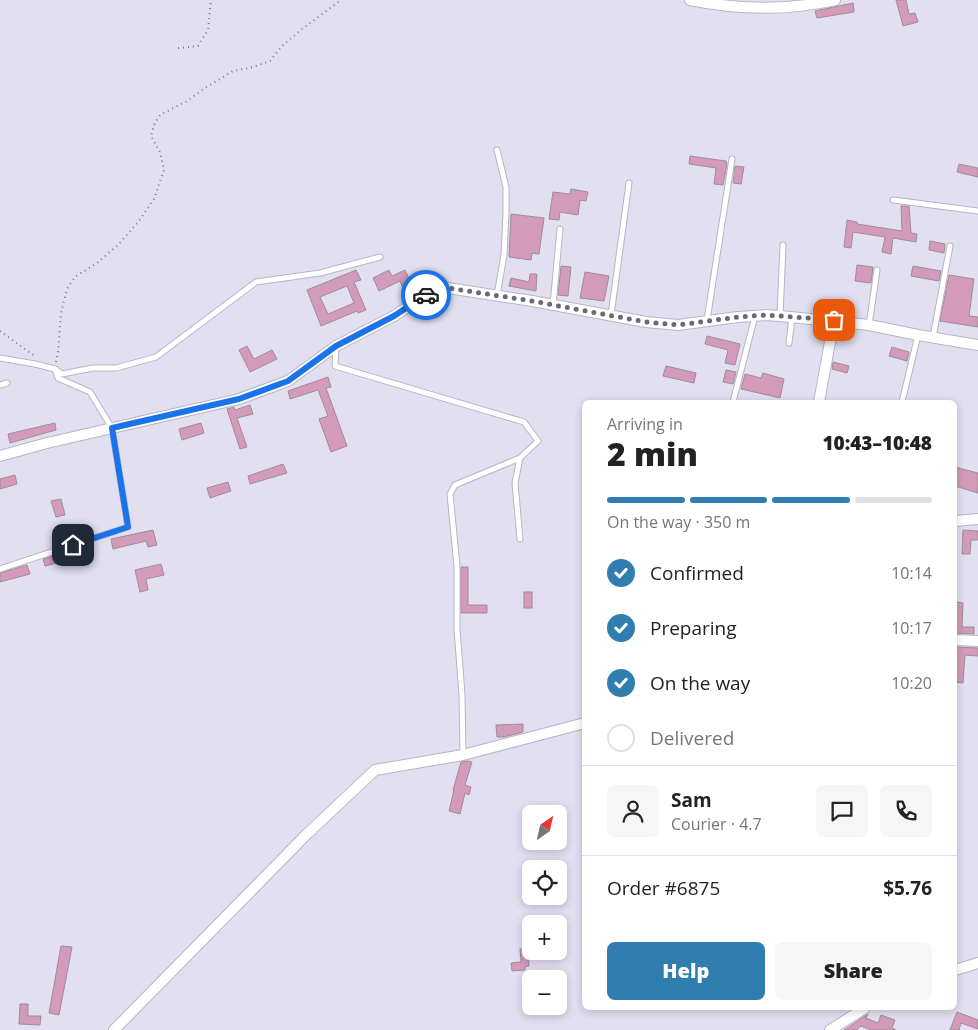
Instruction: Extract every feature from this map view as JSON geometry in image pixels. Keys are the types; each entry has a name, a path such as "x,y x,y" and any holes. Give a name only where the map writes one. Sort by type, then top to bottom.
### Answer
{"street":[{"path":"690,0 730,7 775,8 814,5 835,0"},
{"path":"0,456 48,443 239,399 288,381 336,346 394,316 426,295 448,288 646,322 678,325 738,317 780,316 869,325 978,345"},
{"path":"819,400 834,320"},
{"path":"957,520 978,519"},
{"path":"957,640 978,641"},
{"path":"114,1030 307,834 375,770 463,755 582,724"},
{"path":"957,969 978,964"},
{"path":"830,1030 859,1010"}],"lane":[{"path":"497,150 506,187 506,213 504,255 497,295"},
{"path":"707,321 732,159"},
{"path":"611,316 629,182"},
{"path":"893,200 978,211"},
{"path":"552,305 560,229"},
{"path":"780,316 783,245"},
{"path":"933,337 950,246"},
{"path":"0,358 55,369 62,374 93,368 116,368 156,357 256,282 320,273 380,257"},
{"path":"869,325 877,270"},
{"path":"734,400 755,316"},
{"path":"789,343 792,318"},
{"path":"902,400 918,335"},
{"path":"336,346 335,366 524,422 538,441 520,458 455,485 450,494 457,566 457,629 462,695 463,755"},
{"path":"0,569 128,527 112,428 90,392 58,378 55,369"},
{"path":"0,385 7,383"},
{"path":"520,458 515,483 520,539"}],"path":[{"path":"178,48 198,46 208,30 211,0"},
{"path":"55,369 61,313 66,289 75,277 97,263 117,246 154,199 164,170 160,152 151,136 154,125 160,115 187,101 233,71 253,68 270,61 282,46 302,29 342,0"},
{"path":"0,332 38,358"}],"building":[{"path":"896,0 906,0 909,14 915,13 918,22 903,26"},
{"path":"853,3 854,12 817,18 815,11"},
{"path":"690,156 726,161 723,185 714,184 716,168 689,164"},
{"path":"959,164 978,168 978,177 957,172"},
{"path":"735,166 744,167 741,184 733,183"},
{"path":"571,189 588,192 586,201 580,200 578,215 560,212 559,220 549,219 553,192 570,194"},
{"path":"901,206 909,206 911,233 917,234 916,242 893,238 891,254 882,252 885,237 853,232 851,248 844,247 847,220 857,222 857,224 902,231"},
{"path":"511,214 544,218 539,254 532,253 531,260 509,257"},
{"path":"930,241 945,244 944,253 929,250"},
{"path":"857,265 873,267 871,283 855,281"},
{"path":"561,266 571,267 568,296 558,295"},
{"path":"913,266 941,271 939,281 911,276"},
{"path":"356,270 361,280 354,282 366,310 358,313 357,311 321,326 307,290","holes":["347,286 354,303 328,314 320,297"]},
{"path":"389,270 392,276 405,270 413,287 404,291 400,281 379,291 373,278"},
{"path":"585,272 609,276 604,301 580,298"},
{"path":"530,274 537,274 536,291 509,286 511,278 529,282"},
{"path":"949,275 974,279 969,316 978,317 978,327 940,321"},
{"path":"707,336 740,344 735,365 725,363 728,350 705,344"},
{"path":"247,346 254,359 272,350 277,359 250,372 239,350"},
{"path":"892,347 909,352 907,361 889,356"},
{"path":"833,362 849,366 847,373 832,369"},
{"path":"666,366 696,373 694,383 663,376"},
{"path":"726,370 736,372 733,384 723,382"},
{"path":"763,373 784,379 780,398 741,389 745,374 761,378"},
{"path":"328,377 331,387 326,388 347,446 331,452 319,419 328,416 318,390 290,399 288,391"},
{"path":"250,405 253,414 237,418 247,447 240,449 227,409 234,407 235,410"},
{"path":"55,423 56,430 10,443 8,434"},
{"path":"201,423 204,433 182,440 179,429"},
{"path":"283,464 287,473 250,484 248,476"},
{"path":"957,468 978,473 978,493 957,487"},
{"path":"15,475 17,484 0,489 0,479"},
{"path":"228,482 231,491 210,498 207,488"},
{"path":"61,499 65,515 56,517 51,501"},
{"path":"153,530 157,545 148,547 146,541 113,549 111,539"},
{"path":"963,530 978,531 978,540 971,540 970,554 962,554"},
{"path":"89,546 91,554 45,566 43,559"},
{"path":"161,564 164,575 146,579 148,590 140,592 135,570"},
{"path":"27,565 30,574 0,582 0,573"},
{"path":"461,567 468,567 468,605 487,605 487,613 461,613"},
{"path":"524,592 532,592 532,608 524,608"},
{"path":"957,602 963,603 962,627 974,627 974,634 957,633"},
{"path":"957,647 978,648 978,656 965,655 963,683 957,682"},
{"path":"523,724 523,732 497,737 496,725"},
{"path":"461,762 472,762 465,785 471,787 469,795 465,793 460,814 449,811"},
{"path":"61,946 72,947 59,1015 49,1013"},
{"path":"520,949 522,949 522,960 529,960 529,966 525,967 525,970 512,971 511,963 521,962"},
{"path":"20,1004 28,1004 28,1016 41,1016 40,1025 19,1024"},
{"path":"957,1012 978,1020 978,1029 961,1023 959,1030 950,1030"},
{"path":"868,1014 866,1018 878,1023 881,1015 895,1020 892,1028 896,1030 872,1030 860,1026 857,1030 844,1030"}],"way so far":[{"path":"426,295 448,288 646,322 678,325 766,315 834,320"}],"route":[{"path":"73,545 128,527 112,428 239,399 288,381 336,346 394,316 426,295"}]}
